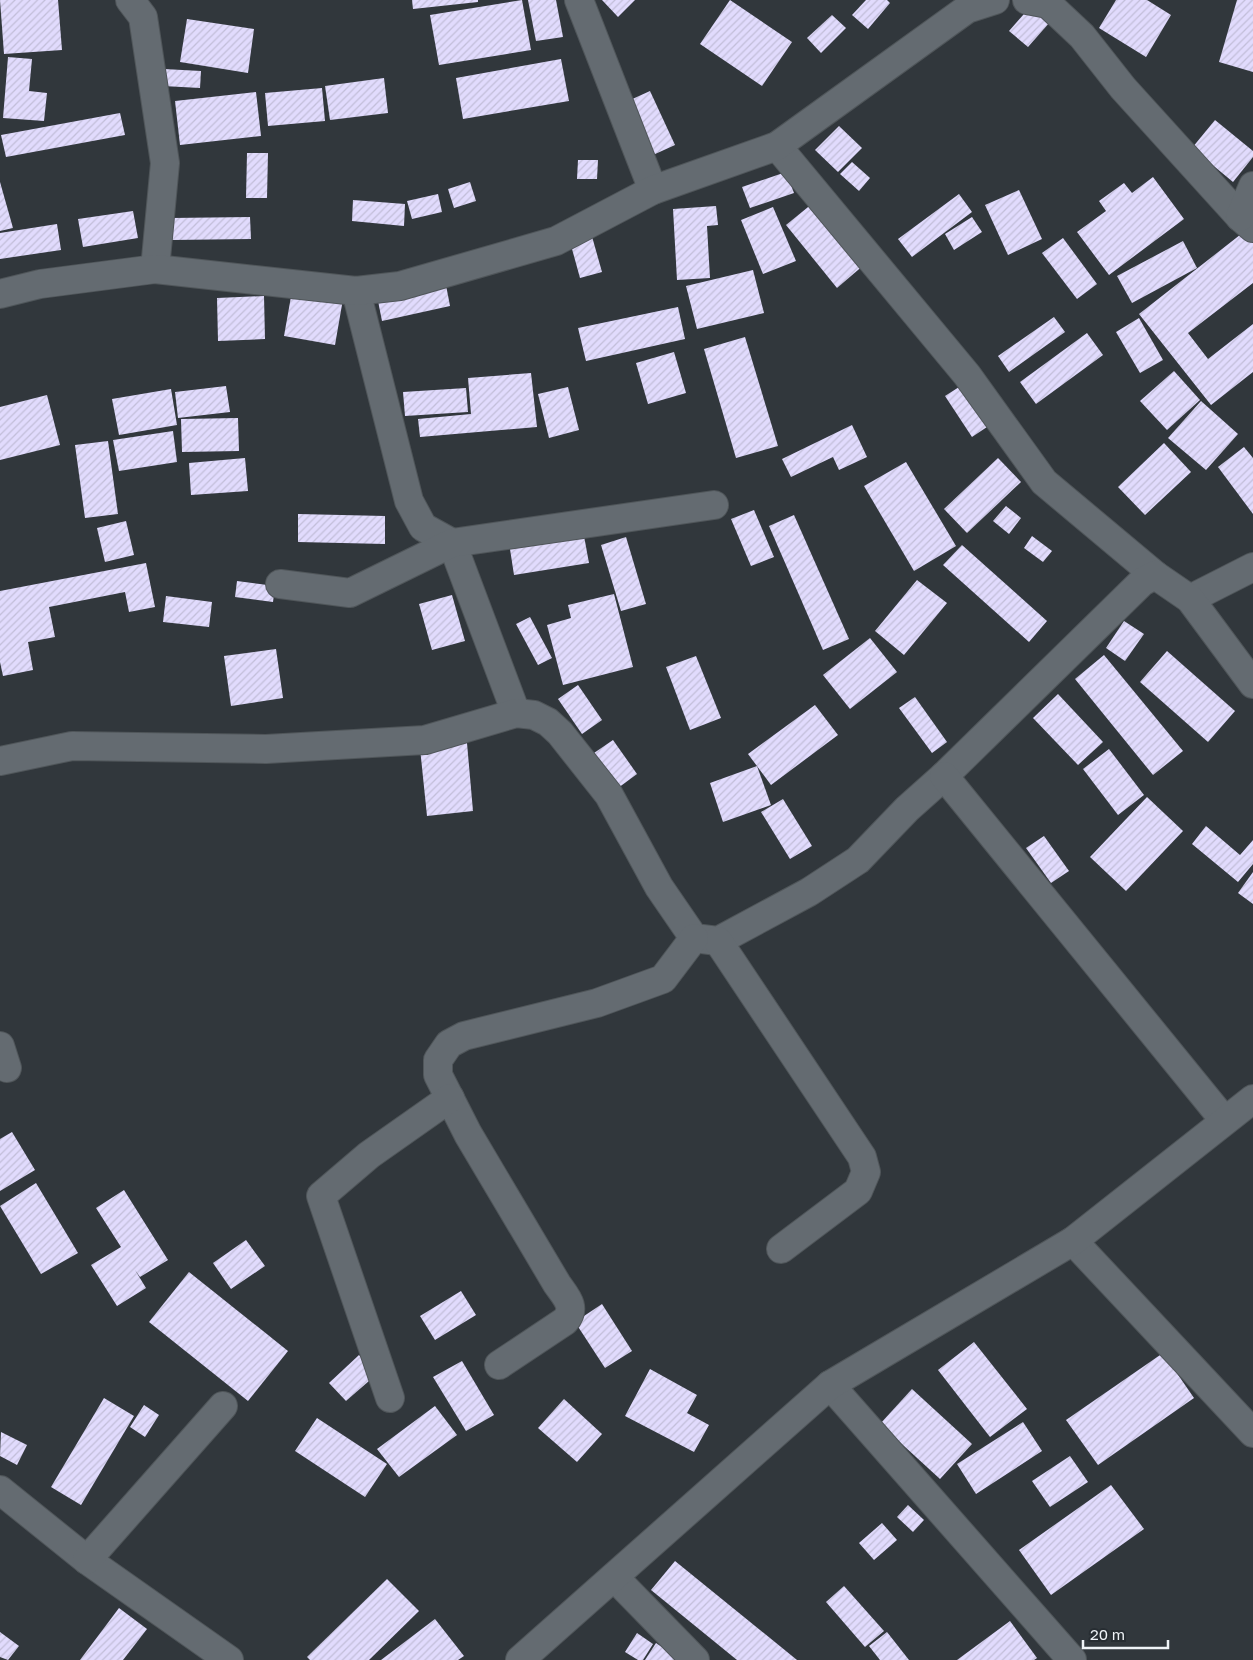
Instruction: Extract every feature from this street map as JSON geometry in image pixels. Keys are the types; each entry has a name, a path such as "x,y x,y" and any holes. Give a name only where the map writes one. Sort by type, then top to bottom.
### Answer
{"street":[{"path":"130,0 143,17 165,163 155,269"},
{"path":"579,0 653,190"},
{"path":"0,294 40,284 155,269 356,291 400,286 556,241 653,190 777,146 967,9 995,0"},
{"path":"1040,1 1082,36 1123,88 1246,222"},
{"path":"777,146 968,375 1044,482 1155,575 1190,599 1253,684"},
{"path":"1246,222 1253,186"},
{"path":"356,291 409,501 424,527 452,543 516,714"},
{"path":"280,584 350,593 452,543 714,505"},
{"path":"1190,599 1253,567"},
{"path":"499,1365 565,1321 570,1314 570,1302 468,1134 438,1075 438,1060 449,1044 464,1036 597,1003 663,979 706,939 809,892 858,860 907,808 944,776 1142,582 1155,575"},
{"path":"0,761 72,746 266,749 425,740 516,714 534,715 548,722 573,748 609,795 659,887 706,939 862,1157 866,1172 858,1191 781,1249"},
{"path":"944,776 1224,1120"},
{"path":"390,1398 321,1196 369,1155 450,1098"},
{"path":"520,1660 830,1386 1073,1241 1253,1099"},
{"path":"1073,1241 1253,1433"},
{"path":"830,1386 1072,1660"},
{"path":"87,1560 223,1406"},
{"path":"0,1490 87,1560 229,1660"},
{"path":"614,1577 695,1660"}],"building":[{"path":"0,0 58,0 62,50 4,54"},
{"path":"412,0 478,0 478,2 413,9"},
{"path":"522,0 531,50 439,65 430,15"},
{"path":"528,0 556,0 563,37 536,41"},
{"path":"602,0 635,0 618,17"},
{"path":"730,0 792,42 762,86 700,44"},
{"path":"866,0 887,0 890,3 868,29 852,15"},
{"path":"1116,0 1147,0 1171,15 1146,57 1099,28"},
{"path":"1237,0 1253,0 1253,72 1219,62"},
{"path":"1031,6 1050,22 1028,47 1009,31"},
{"path":"832,15 846,28 821,53 807,38"},
{"path":"187,19 254,29 248,73 180,62"},
{"path":"8,57 32,59 29,91 47,93 44,121 3,118"},
{"path":"561,59 569,101 463,119 456,78"},
{"path":"164,69 201,71 200,88 163,86"},
{"path":"384,78 388,113 330,120 325,86"},
{"path":"322,88 325,121 268,126 265,93"},
{"path":"650,91 675,145 653,155 628,101"},
{"path":"256,92 261,136 180,145 175,101"},
{"path":"120,113 125,135 6,157 1,135"},
{"path":"1215,120 1253,151 1253,157 1233,182 1192,148"},
{"path":"839,126 862,148 838,172 815,150"},
{"path":"247,153 268,153 267,198 246,198"},
{"path":"578,160 598,160 597,179 577,179"},
{"path":"852,162 870,178 859,191 840,174"},
{"path":"786,172 794,193 750,208 742,187"},
{"path":"1153,177 1184,219 1109,275 1077,232 1106,211 1099,201 1124,183 1132,193"},
{"path":"0,182 13,228 0,231"},
{"path":"470,182 476,201 454,208 448,189"},
{"path":"1019,190 1042,239 1008,255 985,205"},
{"path":"438,194 442,212 412,219 407,201"},
{"path":"959,194 972,212 912,257 898,239"},
{"path":"353,200 405,204 404,226 352,221"},
{"path":"813,203 865,264 837,288 786,225"},
{"path":"716,206 718,225 707,226 710,278 677,280 673,209"},
{"path":"773,207 796,261 763,274 741,220"},
{"path":"133,211 138,238 83,247 78,219"},
{"path":"250,217 251,239 172,240 171,218"},
{"path":"972,217 982,232 954,250 945,234"},
{"path":"57,224 61,250 0,259 0,233"},
{"path":"1245,231 1253,241 1253,283 1188,333 1208,359 1253,324 1253,372 1211,405 1139,314"},
{"path":"591,233 602,272 580,278 569,238"},
{"path":"1063,238 1097,284 1077,299 1042,253"},
{"path":"1183,241 1197,268 1132,303 1117,276"},
{"path":"753,270 764,313 697,329 686,286"},
{"path":"446,285 450,306 382,321 378,301"},
{"path":"292,291 343,299 335,345 284,336"},
{"path":"264,296 265,339 218,341 217,298"},
{"path":"678,307 685,339 586,361 578,328"},
{"path":"1054,317 1065,332 1009,372 998,356"},
{"path":"1139,318 1163,360 1140,373 1116,332"},
{"path":"1087,333 1103,355 1036,404 1020,382"},
{"path":"745,337 778,446 736,458 704,349"},
{"path":"674,352 686,393 648,404 636,363"},
{"path":"1174,371 1200,400 1167,430 1140,401"},
{"path":"531,373 537,427 420,437 418,419 471,414 468,378"},
{"path":"970,380 996,421 972,437 945,396"},
{"path":"226,386 230,412 178,418 175,392"},
{"path":"568,387 579,430 549,438 538,394"},
{"path":"466,388 468,412 405,416 403,392"},
{"path":"171,389 177,425 119,435 112,399"},
{"path":"47,395 60,445 0,460 0,407"},
{"path":"1201,401 1238,434 1206,470 1168,438"},
{"path":"238,418 239,451 182,452 181,419"},
{"path":"852,425 867,457 839,470 833,457 791,477 782,459"},
{"path":"173,431 177,462 119,471 113,440"},
{"path":"108,441 118,514 85,518 75,445"},
{"path":"1164,443 1191,472 1145,515 1118,487"},
{"path":"1244,447 1253,458 1253,514 1218,467"},
{"path":"245,458 248,491 191,495 189,463"},
{"path":"998,458 1021,482 967,533 944,509"},
{"path":"906,462 956,546 914,571 864,486"},
{"path":"1006,506 1021,518 1009,534 993,521"},
{"path":"754,510 774,557 751,566 731,519"},
{"path":"298,514 385,516 385,544 298,542"},
{"path":"794,515 849,639 823,650 769,526"},
{"path":"126,521 134,555 105,562 97,528"},
{"path":"584,536 589,563 514,575 510,549"},
{"path":"1032,536 1052,551 1043,562 1024,548"},
{"path":"626,537 646,604 621,611 601,545"},
{"path":"962,545 1047,621 1029,642 943,565"},
{"path":"146,563 155,607 129,612 125,592 49,607 55,637 28,642 33,670 3,676 0,662 0,591"},
{"path":"917,580 947,603 904,655 875,631"},
{"path":"237,581 275,586 273,602 235,597"},
{"path":"614,594 633,667 563,685 547,625 571,618 568,605"},
{"path":"452,595 465,641 432,650 419,604"},
{"path":"166,596 212,602 209,627 163,622"},
{"path":"530,617 552,658 538,665 516,624"},
{"path":"1124,621 1144,634 1125,661 1106,648"},
{"path":"870,638 897,672 850,709 823,675"},
{"path":"276,649 283,698 231,706 224,656"},
{"path":"1167,651 1235,711 1208,742 1140,682"},
{"path":"1104,655 1183,751 1153,775 1075,679"},
{"path":"696,656 721,718 690,730 666,667"},
{"path":"578,685 602,720 582,734 558,699"},
{"path":"1058,694 1103,742 1078,765 1033,718"},
{"path":"915,697 947,742 932,753 899,708"},
{"path":"815,705 838,735 771,785 748,754"},
{"path":"613,740 637,774 618,788 594,753"},
{"path":"467,743 473,811 427,816 420,748"},
{"path":"1109,749 1144,795 1118,815 1083,769"},
{"path":"757,766 771,805 723,822 710,783"},
{"path":"1147,797 1183,831 1126,891 1090,857"},
{"path":"783,799 812,846 790,859 761,812"},
{"path":"1206,826 1240,855 1253,840 1253,864 1238,882 1192,844"},
{"path":"1044,836 1069,871 1051,883 1026,848"},
{"path":"1253,872 1253,904 1238,893"},
{"path":"12,1132 35,1170 0,1191 0,1139"},
{"path":"36,1183 78,1253 41,1274 0,1206"},
{"path":"124,1190 168,1260 140,1277 135,1270 146,1288 117,1306 91,1265 121,1247 96,1208"},
{"path":"246,1240 265,1266 231,1289 213,1263"},
{"path":"189,1272 288,1351 248,1401 149,1322"},
{"path":"461,1291 476,1315 435,1340 420,1316"},
{"path":"602,1304 632,1351 605,1368 575,1322"},
{"path":"974,1342 1027,1409 990,1437 938,1370"},
{"path":"1163,1353 1194,1398 1098,1465 1066,1420"},
{"path":"359,1355 377,1374 346,1401 329,1383"},
{"path":"462,1361 494,1415 466,1431 433,1377"},
{"path":"650,1369 697,1395 687,1413 709,1425 694,1452 625,1416"},
{"path":"912,1389 972,1444 940,1479 880,1424"},
{"path":"104,1398 134,1416 81,1505 51,1487"},
{"path":"564,1399 602,1434 577,1462 538,1428"},
{"path":"144,1405 159,1415 145,1437 130,1427"},
{"path":"435,1406 457,1435 399,1477 377,1449"},
{"path":"317,1418 387,1464 365,1497 295,1451"},
{"path":"1023,1422 1042,1451 976,1494 957,1464"},
{"path":"1,1432 27,1445 17,1465 0,1456"},
{"path":"1070,1456 1088,1482 1050,1507 1032,1481"},
{"path":"1111,1485 1144,1529 1051,1595 1019,1550"},
{"path":"908,1505 924,1520 913,1532 897,1517"},
{"path":"882,1523 897,1540 874,1560 859,1543"},
{"path":"675,1561 797,1660 737,1660 651,1590"},
{"path":"387,1579 419,1611 369,1660 310,1660 307,1657"},
{"path":"844,1586 884,1631 865,1647 826,1602"},
{"path":"119,1608 147,1629 123,1660 80,1660"},
{"path":"435,1619 464,1656 458,1660 381,1660"},
{"path":"1010,1621 1037,1658 1034,1660 957,1660"},
{"path":"0,1632 19,1646 8,1660 0,1657"},
{"path":"887,1632 909,1660 880,1660 869,1646"},
{"path":"637,1633 653,1644 643,1660 638,1660 625,1652"},
{"path":"656,1643 681,1660 645,1660"}]}
